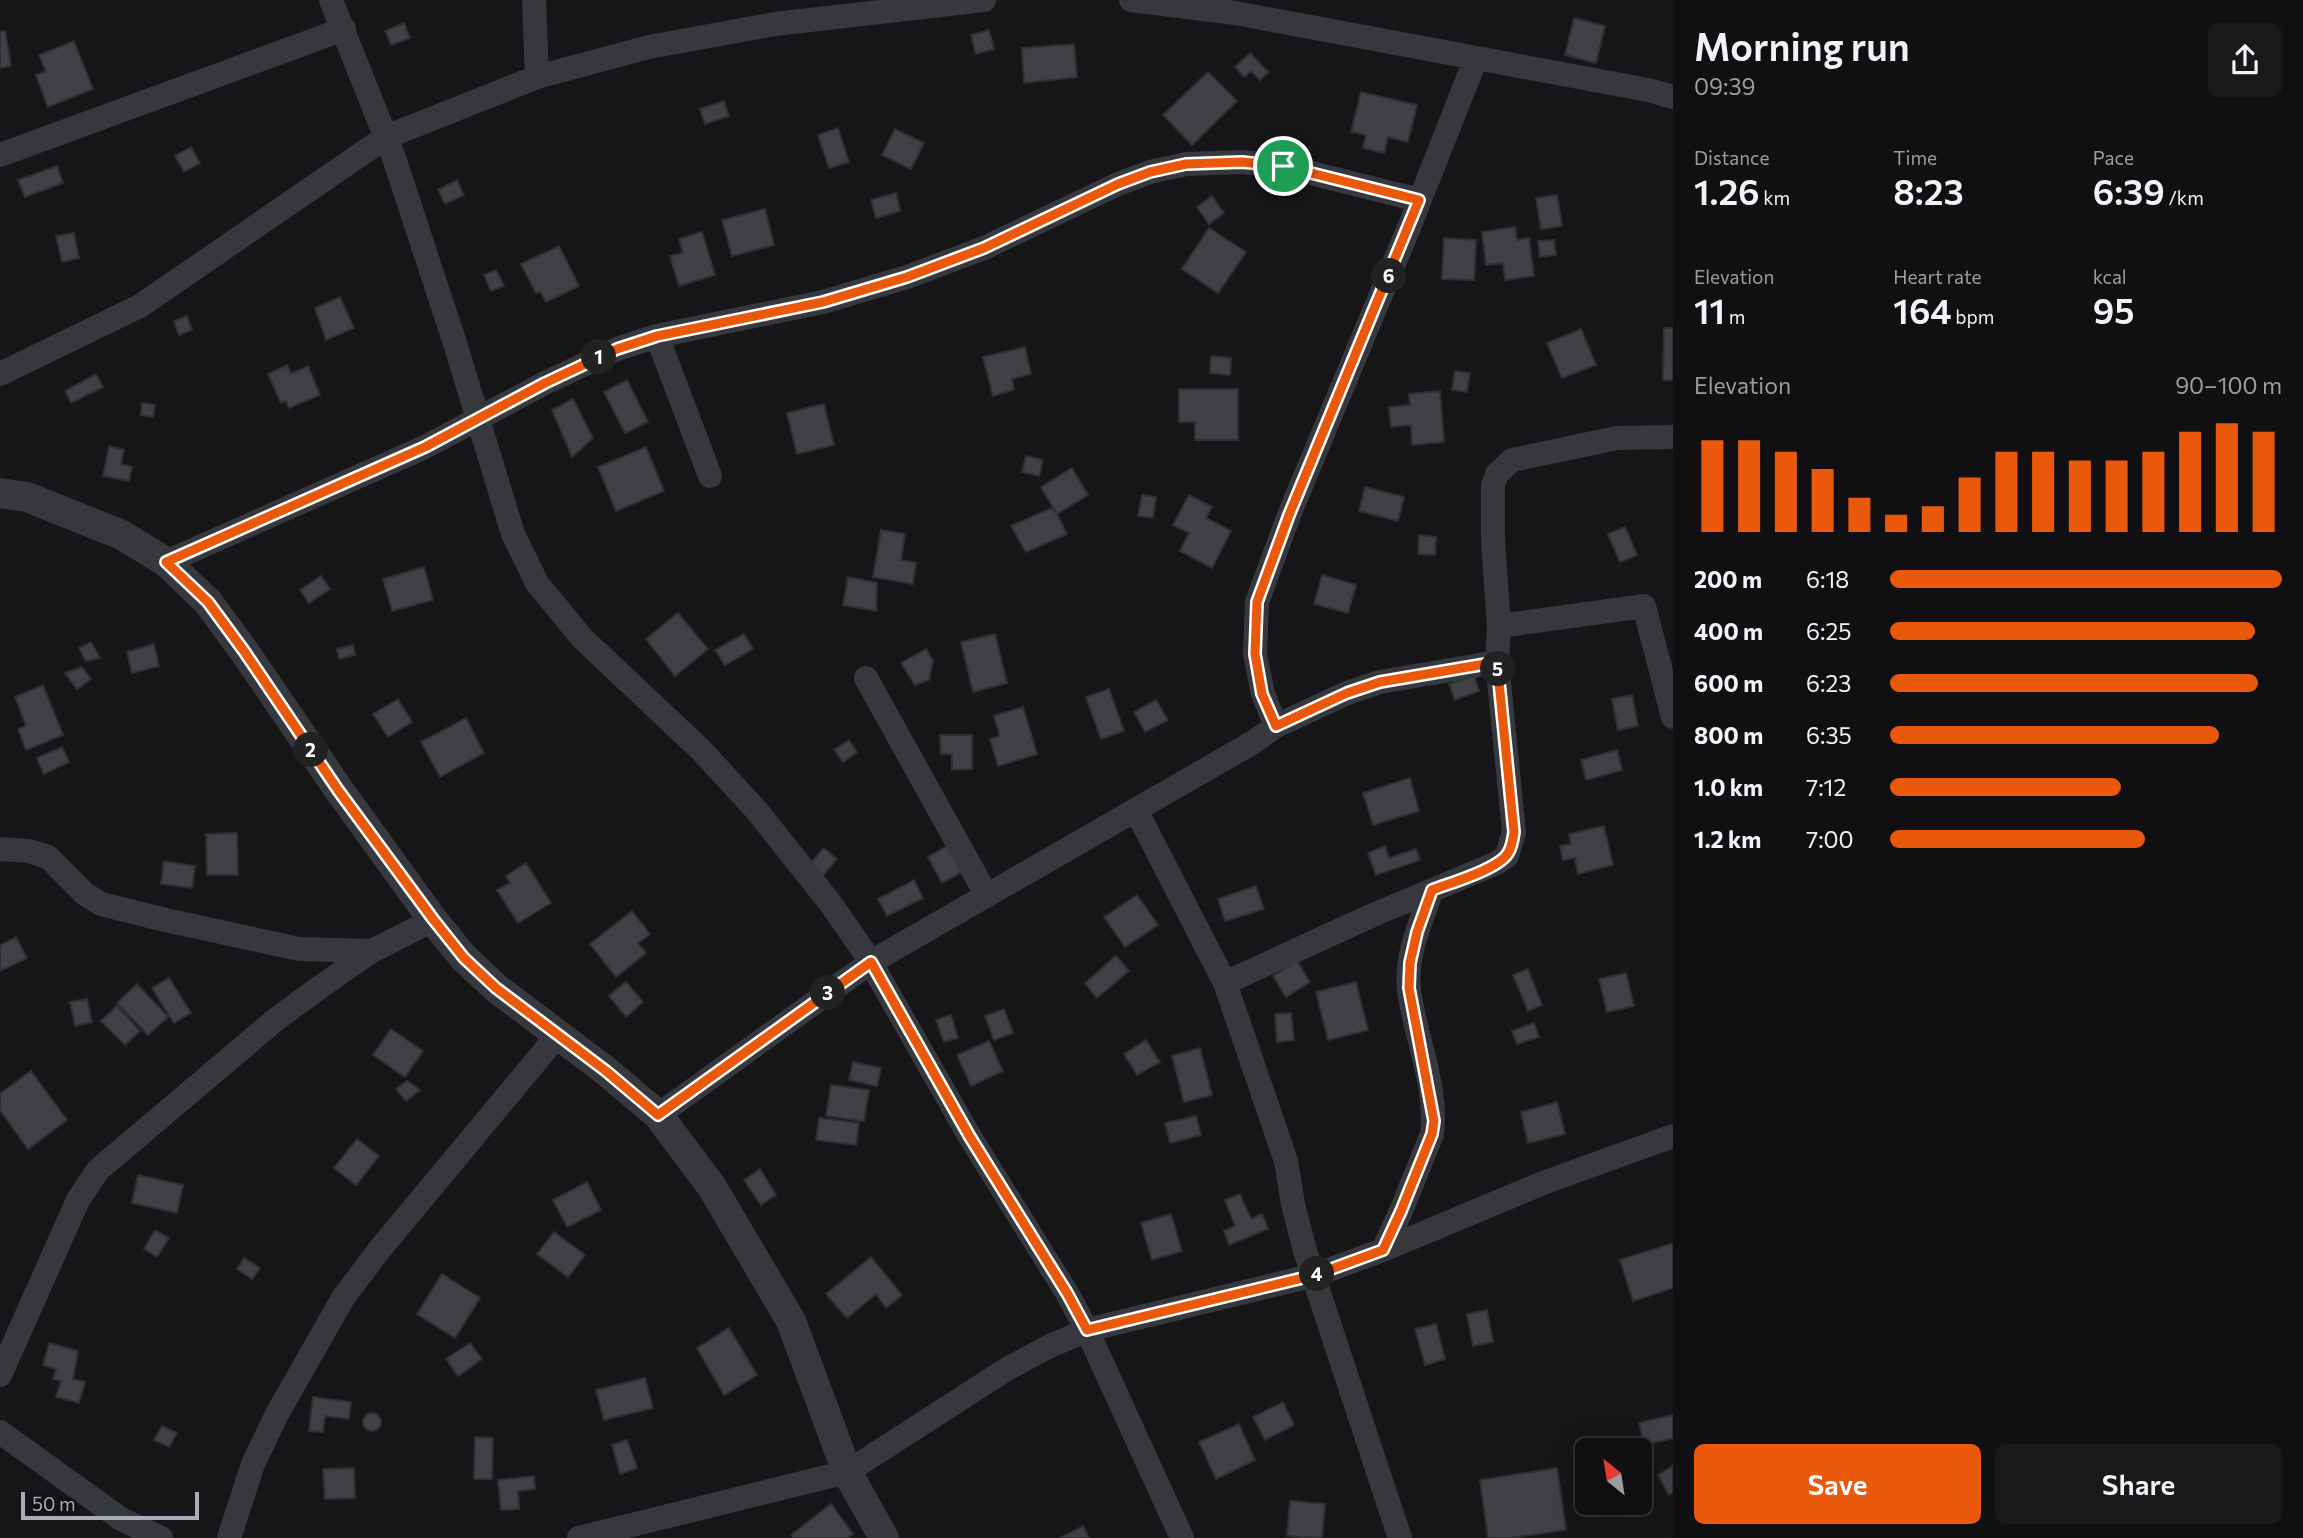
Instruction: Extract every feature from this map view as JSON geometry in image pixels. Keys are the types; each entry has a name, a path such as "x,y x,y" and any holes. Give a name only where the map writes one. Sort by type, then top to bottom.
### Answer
{"street":[{"path":"331,0 386,137 454,340 513,534 537,583 582,638 702,751 757,811 831,904 871,962 970,1137 1087,1330 1182,1538"},
{"path":"534,0 537,77"},
{"path":"0,374 140,306 386,137 537,77 649,47 775,24 984,0"},
{"path":"1130,0 1235,13 1648,90 1673,97"},
{"path":"0,155 344,29"},
{"path":"1276,726 1262,694 1255,654 1257,602 1289,515 1476,58"},
{"path":"166,562 425,447 545,383 617,349 657,336 823,302 907,277 984,248 1118,184 1150,172 1186,164 1242,162 1283,166 1419,200"},
{"path":"657,336 710,476"},
{"path":"1225,983 1497,863 1507,856 1514,832 1497,662 1499,626 1493,540 1493,486 1497,474 1512,460 1617,438 1673,437"},
{"path":"0,493 27,498 110,529 166,562 208,602 230,631 338,790 464,958 496,988 606,1071 658,1115 712,1187 792,1321 847,1472 884,1538"},
{"path":"1499,626 1644,606 1673,717"},
{"path":"658,1115 871,962 1252,743 1276,726 1347,693 1380,682 1497,662"},
{"path":"866,678 987,896"},
{"path":"1136,810 1225,983 1286,1161 1298,1224 1401,1538"},
{"path":"0,849 29,851 48,857 85,894 101,904 299,948 372,951"},
{"path":"1383,1250 1432,1134 1434,1121 1409,988 1410,963 1417,932 1432,890"},
{"path":"0,1375 78,1200 98,1170 274,1021 372,951 433,919"},
{"path":"229,1538 253,1464 277,1414 343,1298 557,1036"},
{"path":"579,1538 847,1472 1007,1369 1087,1330 1315,1275 1383,1250 1543,1183 1673,1136"},
{"path":"0,1433 121,1519 160,1538"}],"building":[{"path":"1574,18 1605,26 1596,63 1565,55"},
{"path":"404,23 410,38 391,45 385,31"},
{"path":"989,30 994,49 976,54 971,35"},
{"path":"5,31 11,66 0,68 0,32"},
{"path":"74,41 93,89 48,107 36,75 46,71 39,55"},
{"path":"1074,44 1077,77 1024,83 1022,48"},
{"path":"1250,53 1268,72 1260,80 1251,71 1244,77 1235,67"},
{"path":"1208,72 1237,101 1192,145 1163,115"},
{"path":"1361,92 1417,105 1408,142 1388,137 1384,153 1363,148 1366,135 1351,132"},
{"path":"724,101 729,116 705,124 700,109"},
{"path":"838,128 849,162 829,168 818,135"},
{"path":"895,129 924,143 911,169 882,155"},
{"path":"191,147 200,163 184,172 175,156"},
{"path":"57,166 63,183 25,197 18,180"},
{"path":"457,180 464,195 445,204 438,190"},
{"path":"896,193 900,211 876,218 871,200"},
{"path":"1557,195 1562,226 1541,229 1536,198"},
{"path":"1212,196 1224,213 1209,224 1197,207"},
{"path":"765,209 774,245 732,256 722,220"},
{"path":"1515,227 1517,240 1529,238 1534,276 1505,280 1503,263 1486,265 1482,232"},
{"path":"1209,228 1246,252 1218,293 1182,269"},
{"path":"702,232 715,275 679,286 670,256 683,253 679,239"},
{"path":"74,233 79,258 62,262 56,236"},
{"path":"1444,238 1476,240 1474,280 1442,279"},
{"path":"1554,240 1556,255 1540,257 1538,241"},
{"path":"559,246 579,286 546,302 540,291 536,293 521,264"},
{"path":"496,270 504,286 491,291 484,275"},
{"path":"340,297 354,328 326,340 315,308"},
{"path":"187,316 192,330 179,335 174,321"},
{"path":"1664,328 1673,328 1673,380 1663,380"},
{"path":"1581,329 1596,365 1562,378 1547,343"},
{"path":"1025,347 1031,374 1012,379 1014,390 993,396 983,357"},
{"path":"1211,356 1231,358 1230,375 1210,373"},
{"path":"287,365 291,374 308,366 320,395 289,408 286,401 281,403 268,374"},
{"path":"1455,371 1470,373 1467,392 1452,390"},
{"path":"96,374 103,387 71,403 65,391"},
{"path":"627,380 648,422 625,433 604,392"},
{"path":"1179,389 1238,389 1238,440 1195,440 1195,422 1179,422"},
{"path":"1440,391 1444,442 1412,445 1411,425 1391,427 1389,407 1410,405 1409,394"},
{"path":"573,399 593,438 572,457 552,410"},
{"path":"142,403 155,405 153,417 141,415"},
{"path":"824,404 834,445 797,454 787,413"},
{"path":"109,446 124,450 121,464 132,467 129,481 103,476"},
{"path":"646,447 664,491 616,511 598,467"},
{"path":"1026,456 1043,460 1039,476 1022,472"},
{"path":"1072,468 1088,495 1057,514 1041,487"},
{"path":"1365,487 1404,497 1398,521 1359,511"},
{"path":"1142,495 1156,497 1153,518 1138,516"},
{"path":"1189,495 1212,507 1206,518 1231,531 1212,568 1180,551 1189,533 1173,525"},
{"path":"1052,508 1067,534 1026,552 1011,526"},
{"path":"1625,527 1637,555 1620,562 1608,534"},
{"path":"881,530 905,534 901,560 916,563 913,584 873,577"},
{"path":"1419,535 1436,537 1435,555 1418,554"},
{"path":"424,567 433,600 392,611 383,579"},
{"path":"1322,575 1356,585 1348,613 1314,604"},
{"path":"321,576 330,589 309,603 300,590"},
{"path":"848,577 877,583 876,611 843,605"},
{"path":"678,613 708,649 675,676 646,639"},
{"path":"744,634 753,649 725,665 715,650"},
{"path":"995,634 1007,683 973,692 961,642"},
{"path":"91,642 100,658 86,661 79,648"},
{"path":"154,644 159,666 132,673 127,652"},
{"path":"353,645 355,655 339,659 337,649"},
{"path":"926,649 933,661 929,680 915,685 901,663"},
{"path":"82,667 91,679 77,689 65,673"},
{"path":"1474,675 1479,691 1455,700 1449,684"},
{"path":"43,685 63,735 26,750 18,729 26,726 15,697"},
{"path":"1109,689 1124,731 1101,739 1086,697"},
{"path":"1632,695 1638,726 1618,730 1612,699"},
{"path":"398,699 412,722 388,737 373,714"},
{"path":"1156,700 1168,720 1145,732 1134,712"},
{"path":"1023,707 1037,754 998,766 990,739 1000,736 994,716"},
{"path":"466,718 484,753 440,777 421,742"},
{"path":"940,735 972,735 972,769 952,770 952,754 941,754"},
{"path":"849,740 857,752 843,762 834,750"},
{"path":"62,747 69,762 44,774 37,758"},
{"path":"1617,750 1622,770 1586,780 1581,760"},
{"path":"1410,778 1419,811 1373,825 1363,793"},
{"path":"1604,826 1613,865 1578,874 1575,858 1563,860 1560,846 1571,844 1569,834"},
{"path":"237,833 238,875 207,875 206,834"},
{"path":"947,846 962,872 942,883 928,857"},
{"path":"1385,846 1389,858 1416,849 1420,860 1376,875 1368,853"},
{"path":"824,848 837,859 823,875 810,864"},
{"path":"164,861 195,866 192,888 161,884"},
{"path":"526,863 551,903 518,923 497,890 510,883 506,876"},
{"path":"914,880 923,898 887,916 878,899"},
{"path":"1256,886 1264,909 1225,921 1218,899"},
{"path":"1137,895 1158,925 1125,947 1104,917"},
{"path":"632,911 650,934 638,943 646,953 616,977 590,944"},
{"path":"16,937 27,958 0,971 0,945"},
{"path":"1116,956 1129,971 1097,998 1085,983"},
{"path":"1297,961 1310,982 1286,997 1273,976"},
{"path":"1528,969 1542,1005 1528,1011 1513,975"},
{"path":"1626,973 1634,1006 1607,1012 1599,979"},
{"path":"169,978 191,1013 174,1023 152,988"},
{"path":"626,982 643,1002 626,1017 609,996"},
{"path":"1356,982 1368,1030 1328,1040 1316,992"},
{"path":"137,984 168,1017 148,1035 117,1003"},
{"path":"87,999 92,1022 75,1026 70,1002"},
{"path":"117,1006 140,1031 125,1045 101,1021"},
{"path":"1004,1009 1013,1033 994,1040 985,1016"},
{"path":"1291,1013 1294,1040 1277,1042 1275,1014"},
{"path":"951,1015 958,1038 944,1042 936,1020"},
{"path":"1534,1023 1539,1037 1517,1044 1512,1031"},
{"path":"391,1029 423,1051 405,1077 373,1055"},
{"path":"1146,1040 1160,1062 1137,1075 1124,1054"},
{"path":"989,1041 1003,1071 971,1086 957,1055"},
{"path":"1200,1048 1212,1095 1184,1102 1172,1056"},
{"path":"853,1062 881,1068 877,1086 849,1080"},
{"path":"31,1071 67,1120 28,1149 0,1110 0,1094"},
{"path":"407,1081 420,1090 406,1101 396,1089"},
{"path":"831,1085 869,1090 864,1121 826,1116"},
{"path":"1557,1102 1565,1134 1528,1143 1521,1112"},
{"path":"1196,1116 1201,1135 1170,1143 1165,1123"},
{"path":"819,1118 859,1123 856,1145 816,1140"},
{"path":"357,1139 379,1156 356,1185 334,1168"},
{"path":"760,1169 776,1195 761,1205 744,1180"},
{"path":"138,1175 183,1185 177,1213 132,1203"},
{"path":"587,1182 601,1210 567,1227 553,1200"},
{"path":"1240,1194 1251,1219 1262,1214 1268,1229 1229,1245 1224,1231 1235,1226 1225,1200"},
{"path":"1171,1214 1182,1251 1152,1260 1141,1223"},
{"path":"155,1230 169,1238 157,1257 144,1249"},
{"path":"554,1232 585,1255 568,1277 537,1254"},
{"path":"1673,1243 1673,1288 1633,1301 1620,1260"},
{"path":"871,1257 902,1295 886,1308 876,1294 847,1318 826,1294"},
{"path":"244,1258 260,1268 252,1279 237,1269"},
{"path":"442,1274 480,1298 455,1338 417,1314"},
{"path":"1487,1310 1493,1342 1473,1346 1467,1314"},
{"path":"1436,1324 1445,1359 1425,1365 1415,1329"},
{"path":"729,1328 757,1375 724,1395 697,1348"},
{"path":"49,1343 78,1351 73,1379 85,1382 79,1403 56,1397 61,1381 53,1379 56,1369 43,1365"},
{"path":"470,1343 482,1359 458,1376 446,1359"},
{"path":"645,1378 653,1408 604,1420 596,1390"},
{"path":"313,1397 351,1402 349,1419 325,1416 323,1432 309,1431"},
{"path":"1283,1402 1294,1425 1265,1440 1253,1417"},
{"path":"372,1413 378,1416 381,1422 378,1428 372,1431 366,1428 363,1422 366,1416"},
{"path":"1673,1415 1673,1438 1652,1443 1652,1438 1642,1438 1639,1423"},
{"path":"1239,1424 1255,1460 1216,1479 1199,1442"},
{"path":"162,1426 177,1433 169,1447 154,1440"},
{"path":"475,1437 493,1438 492,1479 474,1479"},
{"path":"627,1440 637,1468 620,1474 612,1445"},
{"path":"1673,1466 1673,1493 1669,1495 1658,1475"},
{"path":"354,1468 355,1498 325,1499 323,1469"},
{"path":"1557,1468 1566,1530 1511,1538 1488,1538 1480,1480"},
{"path":"534,1476 535,1489 518,1491 519,1509 501,1510 498,1480"},
{"path":"1290,1501 1325,1504 1322,1538 1287,1536"},
{"path":"831,1504 853,1534 848,1538 793,1538 791,1535"},
{"path":"1083,1526 1089,1538 1060,1538"}],"route":[{"path":"1242,162 1283,166 1419,200 1289,515 1257,602 1255,654 1262,694 1276,726 1347,693 1380,682 1497,662 1514,832 1507,856 1497,863 1432,890 1417,932 1410,963 1409,988 1434,1121 1432,1134 1401,1211 1383,1250 1315,1275 1087,1330 970,1137 871,962 658,1115 606,1071 496,988 464,958 338,790 208,602 166,562 425,447 545,383 617,349 657,336 823,302 907,277 984,248 1118,184 1150,172 1186,164 1242,162"}]}
